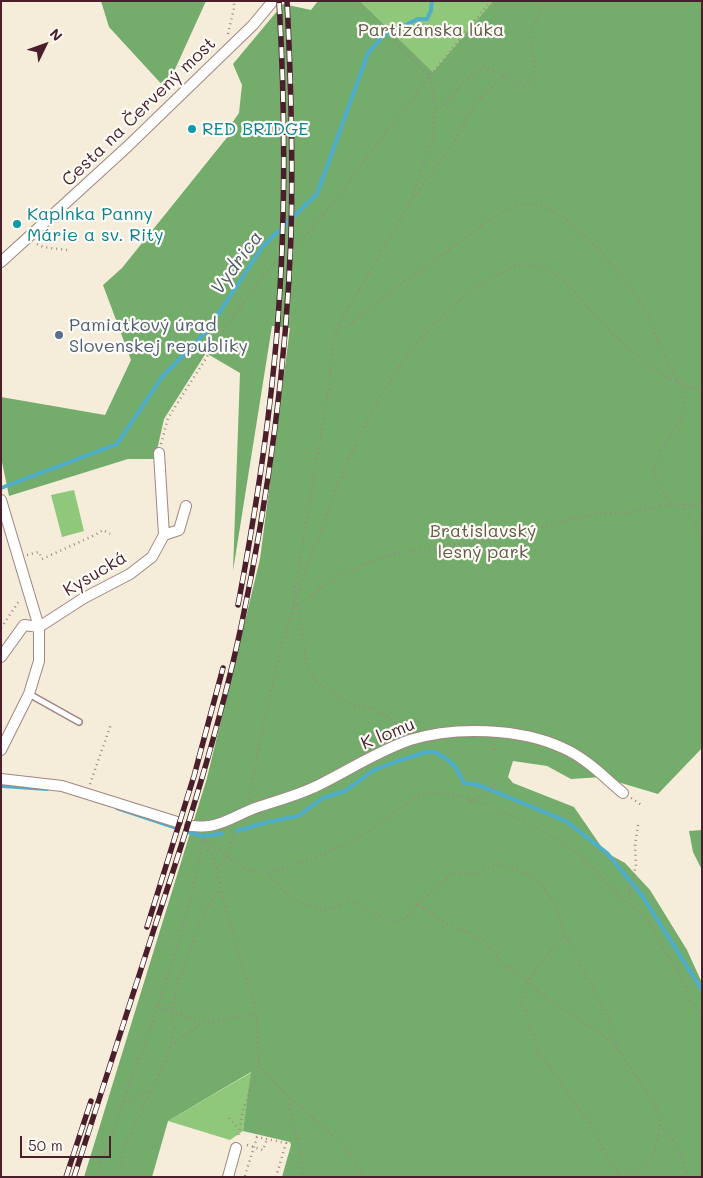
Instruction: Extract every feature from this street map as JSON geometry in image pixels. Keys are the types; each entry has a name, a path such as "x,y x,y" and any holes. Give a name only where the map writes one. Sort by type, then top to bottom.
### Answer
{"street":[{"name":"Cesta na Červený most","path":"1,262 127,147 253,25 274,1"},
{"path":"158,452 164,535 179,530 186,506"},
{"path":"1,750 29,694 39,661 39,627 2,503"},
{"name":"Kysucká","path":"1,657 24,625 39,627 84,598 130,574 152,557 164,535"},
{"name":"K lomu","path":"190,826 209,826 226,821 242,812 289,798 381,752 410,740 430,735 463,732 495,732 526,736 562,748 584,760 623,793"},
{"path":"1,779 62,786 177,822"},
{"path":"228,1177 236,1148"}],"lane":[{"path":"29,694 78,722"}],"path":[{"path":"228,39 234,1"},
{"path":"158,452 168,418 222,333 265,272 310,230 491,1"},
{"path":"435,107 442,107 464,81 484,68 505,74 524,86 536,78 530,33 547,1"},
{"path":"396,42 430,77 435,107 433,138 411,201"},
{"path":"217,869 227,856 248,800 267,703 292,608 330,380 332,349 338,325 411,201 455,140 476,104 505,74"},
{"path":"338,325 341,329 344,328 420,270 502,213 516,207 532,204 545,205 577,228 624,279 643,306 679,383 685,404 683,414 668,437 653,470 660,488 671,504"},
{"path":"33,243 43,247 67,250"},
{"path":"292,608 336,489 363,428 391,380 418,341 446,312 502,271 523,264 540,265 555,273 628,348 647,364 679,383 702,390"},
{"path":"292,608 336,577 378,558 393,554 486,541 575,517 630,512 671,504 702,505"},
{"path":"682,505 702,535"},
{"path":"27,555 39,552 42,559 94,536 100,531 103,530 110,534"},
{"path":"1,628 19,601"},
{"path":"298,604 306,661 318,683 350,704 371,708 390,718 410,740"},
{"path":"87,794 111,724"},
{"path":"470,801 485,794 495,784"},
{"path":"203,839 245,869 268,873 326,853 362,836 415,798 426,794 442,792 497,810 567,845 648,921 659,942 679,972 690,1001 702,1016"},
{"path":"632,906 629,892 636,866 635,846 638,825"},
{"path":"203,839 217,869 220,888 256,1014 259,1066 243,1110 236,1148"},
{"path":"96,1177 123,1104 181,932 203,839"},
{"path":"268,873 286,894 301,903 324,910 333,909 348,901 356,902 383,919 396,921 406,918 418,904 453,873 477,873 498,864 533,875 554,900 566,936 606,1014 618,1050"},
{"path":"124,1177 120,1158 166,1061 174,1028 172,1011 178,981 206,909 220,888"},
{"path":"418,904 447,924 481,938 496,954 501,964 517,972 548,1000 602,1034 618,1050 654,1102 660,1122 676,1144 688,1177"},
{"path":"566,936 540,963 528,981 521,999 539,1053 593,1129 608,1158 621,1177"},
{"path":"156,1006 202,1023"},
{"path":"170,1046 202,1023 256,1014"},
{"path":"259,1066 289,1097 347,1148 364,1177"},
{"path":"123,1104 152,1090"},
{"path":"289,1097 291,1118 300,1145 302,1177"},
{"path":"228,1118 239,1128"},
{"path":"627,1177 647,1164 653,1157 660,1122"},
{"path":"245,1176 257,1136 286,1143 276,1177"},
{"path":"236,1148 243,1144 263,1150 267,1139"}],"green space":[{"path":"101,1 206,1 166,89 109,27"},
{"name":"Bratislavský lesný park","path":"318,1 360,1 433,72 493,1 702,1 702,748 658,794 601,777 571,779 547,766 513,761 508,777 513,783 574,807 605,852 625,863 650,890 687,950 702,983 702,1177 282,1177 291,1145 290,1142 243,1131 251,1072 168,1121 152,1177 84,1177 207,778 260,559 290,328 272,326 233,571 240,373 206,353 164,419 155,459 128,459 9,496 1,457 1,397 105,415 131,360 103,285 122,268 229,135 228,129 239,113 242,85 233,64 283,4 311,10"},
{"name":"Partizánska lúka","path":"360,1 493,1 433,72"},
{"path":"74,490 84,531 62,537 51,495"},
{"path":"702,830 702,870 693,852 689,831"},
{"path":"252,1072 243,1131 230,1140 168,1121"}],"waterway":[{"name":"Vydrica","path":"1,488 117,444 162,377 207,331 263,246 317,194 368,53 383,36 418,19 427,19 432,1"},
{"path":"237,831 298,816 323,798 345,791 374,770 426,752 435,752 448,760 456,768 464,783 486,788 566,821 607,853 641,894 702,990"},
{"path":"3,786 47,789"},
{"path":"117,808 174,827"},
{"path":"189,832 202,836 222,834"}],"railway":[{"path":"238,605 263,455 278,320 284,183 279,1"},
{"path":"74,1177 213,741 241,627 260,530 280,384 289,286 292,148 287,1"},
{"path":"147,927 194,776 223,668"},
{"path":"66,1177 91,1101"}],"place":[{"name":"RED BRIDGE","path":"192,129"},
{"name":"Kaplnka Panny Márie a sv. Rity","path":"17,224"},
{"name":"Pamiatkový úrad Slovenskej republiky","path":"59,335"}]}
